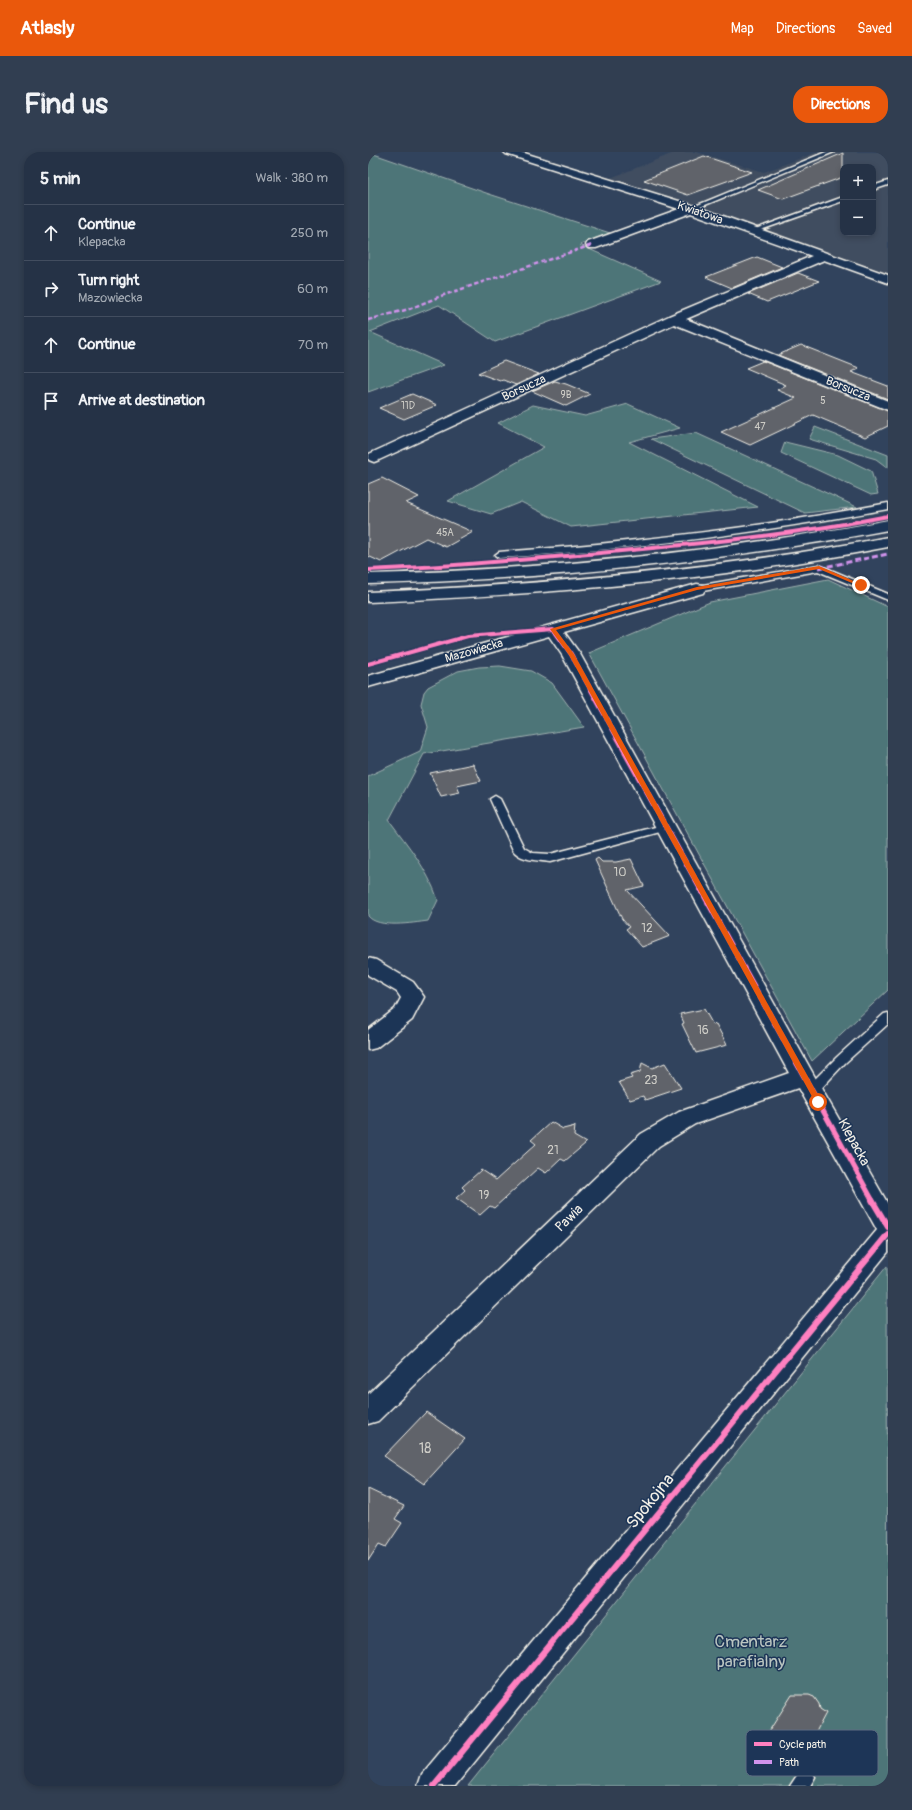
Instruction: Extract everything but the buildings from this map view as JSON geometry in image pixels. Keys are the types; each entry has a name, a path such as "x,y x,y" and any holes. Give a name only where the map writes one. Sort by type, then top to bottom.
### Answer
{"street":[{"name":"Kwiatowa","path":"510,152 691,209 888,279"},
{"path":"592,245 691,209"},
{"name":"Borsucza","path":"374,457 674,319 823,256"},
{"name":"Borsucza","path":"674,319 888,406"},
{"path":"368,579 528,571 630,562 735,550 888,525"},
{"path":"368,597 524,589 622,580 772,561 888,542"},
{"name":"Mazowiecka","path":"368,682 697,589"},
{"name":"Klepacka","path":"553,629 571,654 888,1227"},
{"path":"368,965 405,987 413,996 404,1014 368,1042"},
{"name":"Pawia","path":"368,1412 650,1140 687,1118 808,1084"},
{"name":"Spokojna","path":"434,1786 888,1234"}],"lane":[{"path":"691,209 831,152"},
{"path":"876,187 888,183"},
{"path":"753,231 840,199"},
{"path":"499,555 612,546 682,538 821,519 888,506"},
{"path":"697,589 819,568 888,597"},
{"path":"495,799 519,850 530,856 550,858 667,827"},
{"path":"808,1084 840,1060 888,1017"}],"shaded area":[{"path":"676,152 696,152 764,172 817,152 888,152 888,275 746,224 608,179"}],"green space":[{"path":"368,152 489,194 610,233 580,245 661,281 495,342 439,305 370,332 444,365 368,392"},
{"path":"628,404 680,428 629,442 758,507 571,527 521,502 491,514 448,501 544,447 498,423 533,405 585,416"},
{"path":"815,427 888,455 888,468 876,459 809,439"},
{"path":"696,433 857,507 805,513 651,439"},
{"path":"785,442 838,455 871,471 878,494 871,495 781,453"},
{"path":"828,579 888,607 888,990 812,1061 589,653 710,602"},
{"path":"500,666 531,671 552,683 584,727 424,754 389,820 423,868 434,888 438,900 428,921 396,924 379,923 368,916 368,776 420,752 428,727 421,704 424,692 428,687 458,671 479,667"},
{"name":"Cmentarz parafialny","path":"887,1266 888,1786 468,1786"}],"marked path":[{"path":"368,320 409,309 441,296 592,245"},
{"path":"819,568 888,554"}],"cycle path":[{"path":"368,570 486,563 711,543 817,529 888,516"},
{"path":"368,664 468,636 553,629 571,654 811,1091 888,1227"},
{"path":"434,1786 888,1234"}],"route":[{"path":"818,1102 571,654 553,629 697,589 819,568 861,585"}]}
